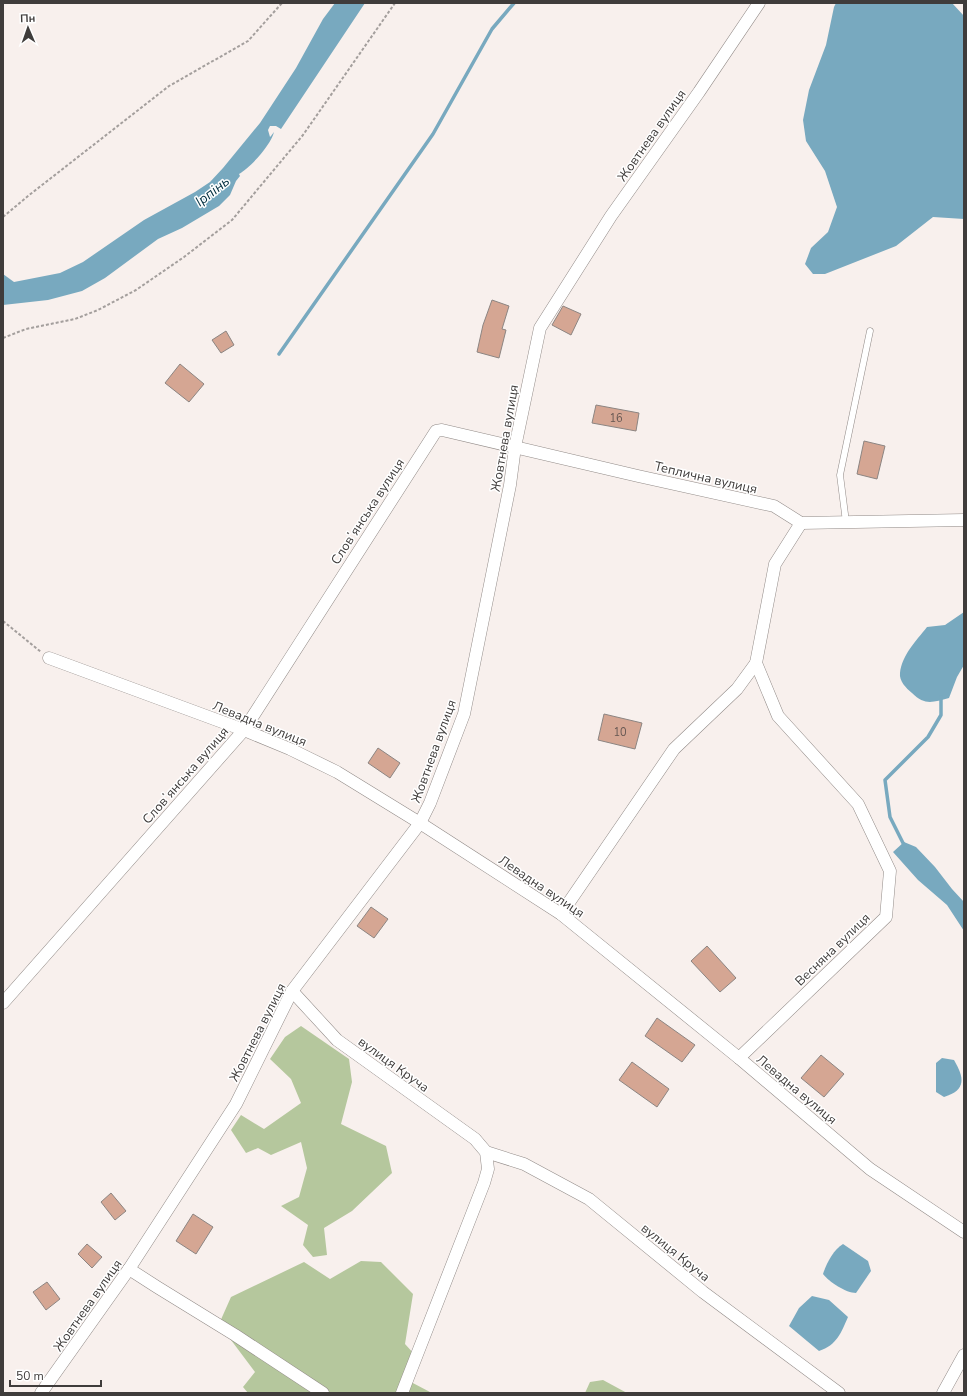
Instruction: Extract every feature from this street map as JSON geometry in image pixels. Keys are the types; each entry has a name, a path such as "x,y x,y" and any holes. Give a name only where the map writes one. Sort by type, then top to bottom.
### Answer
{"street":[{"name":"Жовтнева вулиця","path":"41,1393 129,1269 236,1104 292,991 420,823 430,803 464,714 510,485 515,447 540,328 611,216 699,92 759,3"},
{"name":"Теплична вулиця","path":"442,430 774,506 801,523"},
{"name":"Словʼянська вулиця","path":"3,1003 244,730 433,435 436,431 442,430"},
{"path":"561,914 674,749 737,689 756,663 775,564 801,523 964,520"},
{"name":"Левадна вулиця","path":"48,658 244,730 290,750 337,772 420,823 561,914 739,1058 870,1169 964,1232"},
{"name":"Весняна вулиця","path":"739,1058 886,917 890,871 858,804 778,716 756,663"},
{"name":"вулиця Круча","path":"292,991 337,1040 469,1135 486,1152 524,1164 589,1199 703,1292 839,1393"},
{"path":"402,1393 484,1183 488,1169 486,1152"},
{"path":"129,1269 235,1335 323,1393"},
{"path":"943,1393 964,1355"}],"lane":[{"path":"846,522 840,475 870,331"}],"path":[{"path":"3,217 169,86 248,41 282,3"},
{"path":"3,338 26,329 75,319 98,310 136,290 184,257 232,220 303,135 395,3"},
{"path":"3,621 48,658"}],"green space":[{"path":"301,1026 349,1059 352,1082 341,1124 386,1146 392,1173 352,1211 324,1228 327,1255 313,1257 303,1245 308,1225 281,1206 299,1197 307,1168 301,1142 271,1155 258,1148 246,1153 231,1130 241,1115 264,1129 301,1103 291,1079 270,1059 285,1037"},
{"path":"361,1261 381,1262 413,1294 405,1344 415,1355 409,1381 430,1392 452,1393 248,1393 243,1387 255,1372 219,1324 231,1297 304,1262 330,1279"},
{"path":"603,1380 627,1393 585,1393 590,1382"}],"water":[{"name":"Ірпінь","path":"335,3 365,3 281,129 276,126 270,126 268,130 270,137 274,132 269,143 254,162 239,174 240,176 236,181 230,195 219,206 182,228 158,239 105,278 82,291 48,300 3,305 3,274 14,282 60,273 83,262 144,220 210,182 260,123 296,68 323,19"},
{"path":"836,3 952,3 964,16 964,219 933,217 896,246 825,274 813,274 805,264 811,248 828,232 837,207 825,171 806,141 803,120 809,90 826,45"},
{"path":"964,612 964,665 957,677 949,698 934,702 921,700 903,684 900,676 901,666 910,648 927,627 945,625"},
{"path":"904,842 916,847 964,902 964,931 947,905 918,880 893,852"},
{"path":"942,1058 954,1060 961,1077 960,1087 957,1091 944,1097 936,1092 936,1063"},
{"path":"843,1244 868,1261 871,1271 856,1293 852,1293 838,1286 823,1274 836,1249"},
{"path":"812,1296 829,1300 848,1317 838,1338 830,1345 819,1351 789,1326 799,1308"}],"building":[{"path":"492,300 509,306 502,329 506,330 499,358 477,352 483,325"},
{"path":"563,306 581,314 571,335 552,325"},
{"path":"226,331 234,345 221,353 212,340"},
{"path":"180,364 204,384 189,402 165,383"},
{"path":"596,405 639,413 636,431 592,423"},
{"path":"864,441 885,446 877,479 857,474"},
{"path":"604,714 642,723 635,749 598,740"},
{"path":"378,748 400,763 390,778 368,763"},
{"path":"371,907 388,919 374,938 357,926"},
{"path":"707,946 736,978 720,992 691,961"},
{"path":"657,1018 695,1045 682,1062 645,1036"},
{"path":"821,1055 844,1074 824,1097 801,1078"},
{"path":"632,1062 669,1089 657,1107 619,1080"},
{"path":"111,1193 126,1211 115,1220 101,1202"},
{"path":"193,1214 213,1227 196,1254 176,1241"},
{"path":"87,1244 102,1257 92,1268 78,1254"},
{"path":"47,1282 60,1299 46,1310 33,1292"}],"waterway":[{"path":"279,354 433,134 492,29 514,3"},
{"path":"905,847 890,817 885,780 928,737 941,715 941,697"}]}
